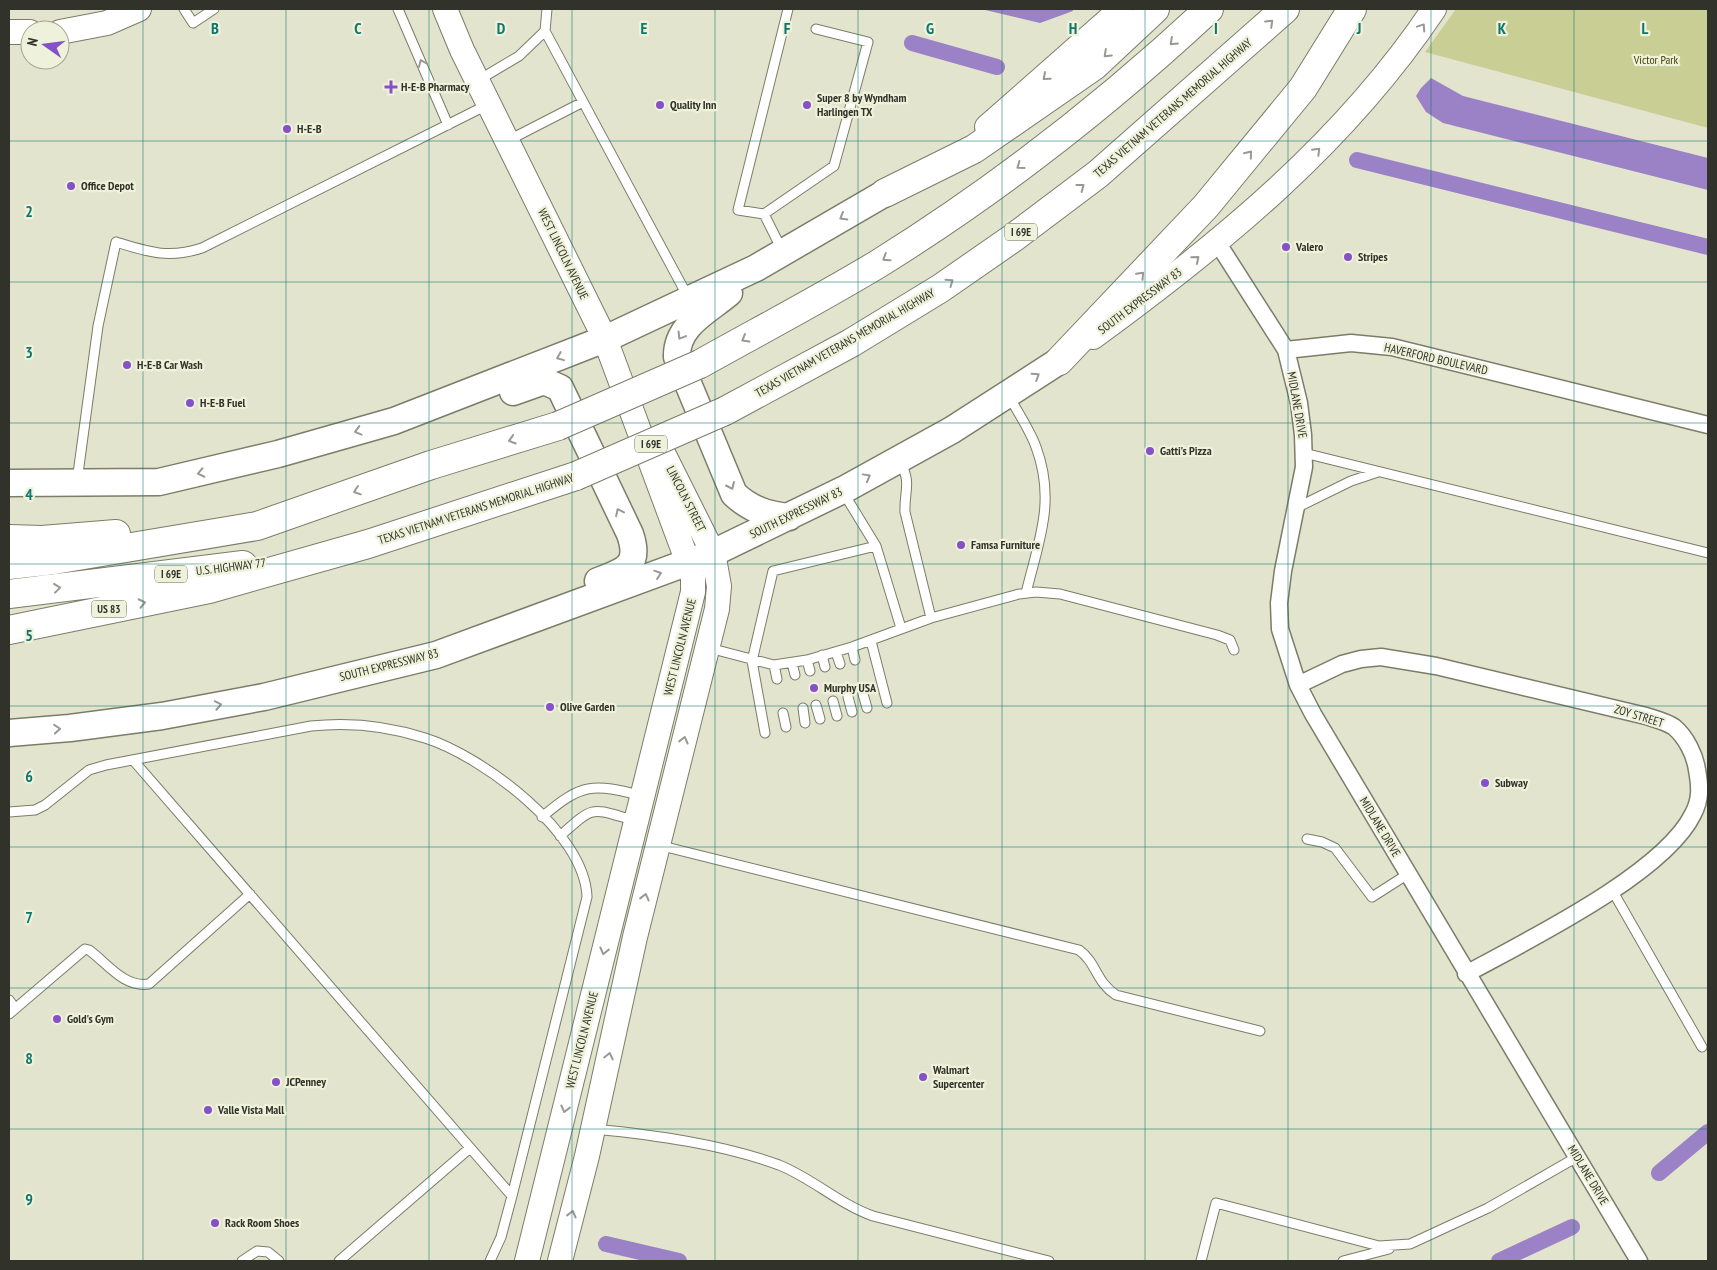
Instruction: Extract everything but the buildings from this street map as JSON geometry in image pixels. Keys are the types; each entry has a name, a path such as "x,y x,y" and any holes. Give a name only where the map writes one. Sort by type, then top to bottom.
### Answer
{"highway":[{"path":"885,193 974,149 1094,66 1155,9"},
{"path":"9,564 54,560 257,526 431,465 558,426 700,364 877,264 974,200 1066,133 1157,58 1209,9"},
{"name":"TEXAS VIETNAM VETERANS MEMORIAL HIGHWAY","path":"334,554 576,476 725,411 851,343 941,288 1013,238 1098,174 1285,9"},
{"path":"1059,361 1212,198 1303,88 1352,9"},
{"path":"9,540 42,540 257,526"},
{"name":"U.S. HIGHWAY 77","path":"9,594 334,554"},
{"name":"US 83","path":"9,630 209,589 334,554"}],"main road":[{"path":"9,483 159,482 278,454 394,421 605,339 756,268 885,193"},
{"path":"756,268 694,320 679,337 676,357 734,494 746,505 757,510 772,515 789,517"},
{"name":"SOUTH EXPRESSWAY 83","path":"9,733 70,728 162,716 264,697 436,655 714,553 842,491 899,460 952,430 1059,361"},
{"path":"394,421 416,423 438,418 532,384 544,381 553,384 560,388 634,545 634,558 622,571 475,626 468,642"}],"street":[{"path":"70,30 107,23 139,9"},
{"name":"WEST LINCOLN AVENUE","path":"445,9 488,104 605,339 689,563 693,592 528,1261"},
{"path":"885,193 990,125 1121,9"},
{"name":"SOUTH EXPRESSWAY 83","path":"1059,361 1166,284 1269,198 1342,126 1408,48 1434,9"},
{"path":"1217,242 1286,350"},
{"name":"LINCOLN STREET","path":"605,339 714,553"},
{"name":"HAVERFORD BOULEVARD","path":"1286,350 1351,343 1392,347 1708,425"},
{"name":"MIDLANE DRIVE","path":"1286,350 1299,403 1304,467 1279,604 1280,629 1298,685 1312,714 1639,1261"},
{"name":"WEST LINCOLN AVENUE","path":"560,1261 658,845 717,609 719,586 714,553"},
{"name":"ZOY STREET","path":"1298,685 1342,664 1361,659 1381,657 1436,666 1646,716 1674,727 1691,750 1696,761 1703,806 1674,840 1639,872 1612,890 1466,974"}],"lane":[{"path":"184,9 193,23 214,9"},
{"path":"398,9 448,124"},
{"path":"547,9 544,31 690,299"},
{"path":"788,9 738,210 764,214 834,166 868,42 816,29"},
{"path":"477,81 519,56 544,31"},
{"path":"507,141 583,102"},
{"path":"76,484 98,326 116,242 169,255 202,248 488,104"},
{"path":"764,214 784,252"},
{"path":"1008,394 1036,446 1046,477 1047,500 1044,520 1026,593"},
{"path":"1304,453 1708,553"},
{"path":"899,460 906,472 909,487 904,500 905,512 931,618"},
{"path":"1296,508 1351,481 1380,471"},
{"path":"842,491 876,546 901,628"},
{"path":"765,732 752,660 773,571 876,546"},
{"path":"707,647 774,666 792,663 871,641 931,618 1026,593 1060,594 1217,635 1230,640 1234,650"},
{"path":"871,641 887,703"},
{"path":"852,647 854,660"},
{"path":"836,652 840,664"},
{"path":"822,655 826,668"},
{"path":"807,660 810,671"},
{"path":"792,663 795,675"},
{"path":"774,666 777,679"},
{"path":"864,694 867,708"},
{"path":"848,698 852,712"},
{"path":"833,701 836,716"},
{"path":"816,705 820,719"},
{"path":"802,708 805,723"},
{"path":"783,713 786,727"},
{"path":"9,812 35,810 46,805 90,770 311,726 339,725 379,727 426,738 455,750 508,787 542,817 573,853 582,870 587,897 502,1234 490,1261"},
{"path":"133,760 512,1196"},
{"path":"542,817 569,794 586,788 606,788 643,796"},
{"path":"560,836 581,816 592,810 637,821"},
{"path":"1307,840 1322,842 1335,848 1372,897 1408,874"},
{"path":"658,845 1078,950 1088,957 1101,983 1116,995 1260,1031"},
{"path":"1612,890 1702,1047"},
{"path":"9,1000 12,1011 85,949 89,950 112,970 132,983 140,985 149,984 250,894"},
{"path":"592,1129 643,1133 754,1157 780,1166 855,1210 1049,1261"},
{"path":"339,1261 470,1148"},
{"path":"1343,1261 1410,1244 1488,1208 1577,1157"},
{"path":"1201,1261 1216,1203 1349,1239 1380,1246 1396,1247"},
{"path":"242,1261 257,1251 268,1252 279,1261"}],"green space":[{"name":"Victor Park","path":"1456,9 1708,9 1708,128 1425,52"}],"shaded area":[{"path":"981,9 1072,9 1073,11 1040,23"},
{"path":"1431,78 1463,96 1708,158 1708,190 1443,123 1426,112 1416,96"}],"waterway":[{"path":"912,43 997,67"},
{"path":"1357,160 1708,247"},
{"path":"1659,1173 1708,1132"},
{"path":"1499,1261 1572,1227"},
{"path":"606,1244 679,1261"}],"place":[{"name":"H-E-B Pharmacy","path":"391,87"},
{"name":"Quality Inn","path":"660,105"},
{"name":"Super 8 by Wyndham Harlingen TX","path":"807,105"},
{"name":"H-E-B","path":"287,129"},
{"name":"Office Depot","path":"71,186"},
{"name":"Valero","path":"1286,247"},
{"name":"Stripes","path":"1348,257"},
{"name":"H-E-B Car Wash","path":"127,365"},
{"name":"H-E-B Fuel","path":"190,403"},
{"name":"Gatti's Pizza","path":"1150,451"},
{"name":"Famsa Furniture","path":"961,545"},
{"name":"Murphy USA","path":"814,688"},
{"name":"Olive Garden","path":"550,707"},
{"name":"Subway","path":"1485,783"},
{"name":"Gold's Gym","path":"57,1019"},
{"name":"Walmart Supercenter","path":"923,1077"},
{"name":"JCPenney","path":"276,1082"},
{"name":"Valle Vista Mall","path":"208,1110"},
{"name":"Rack Room Shoes","path":"215,1223"}]}
